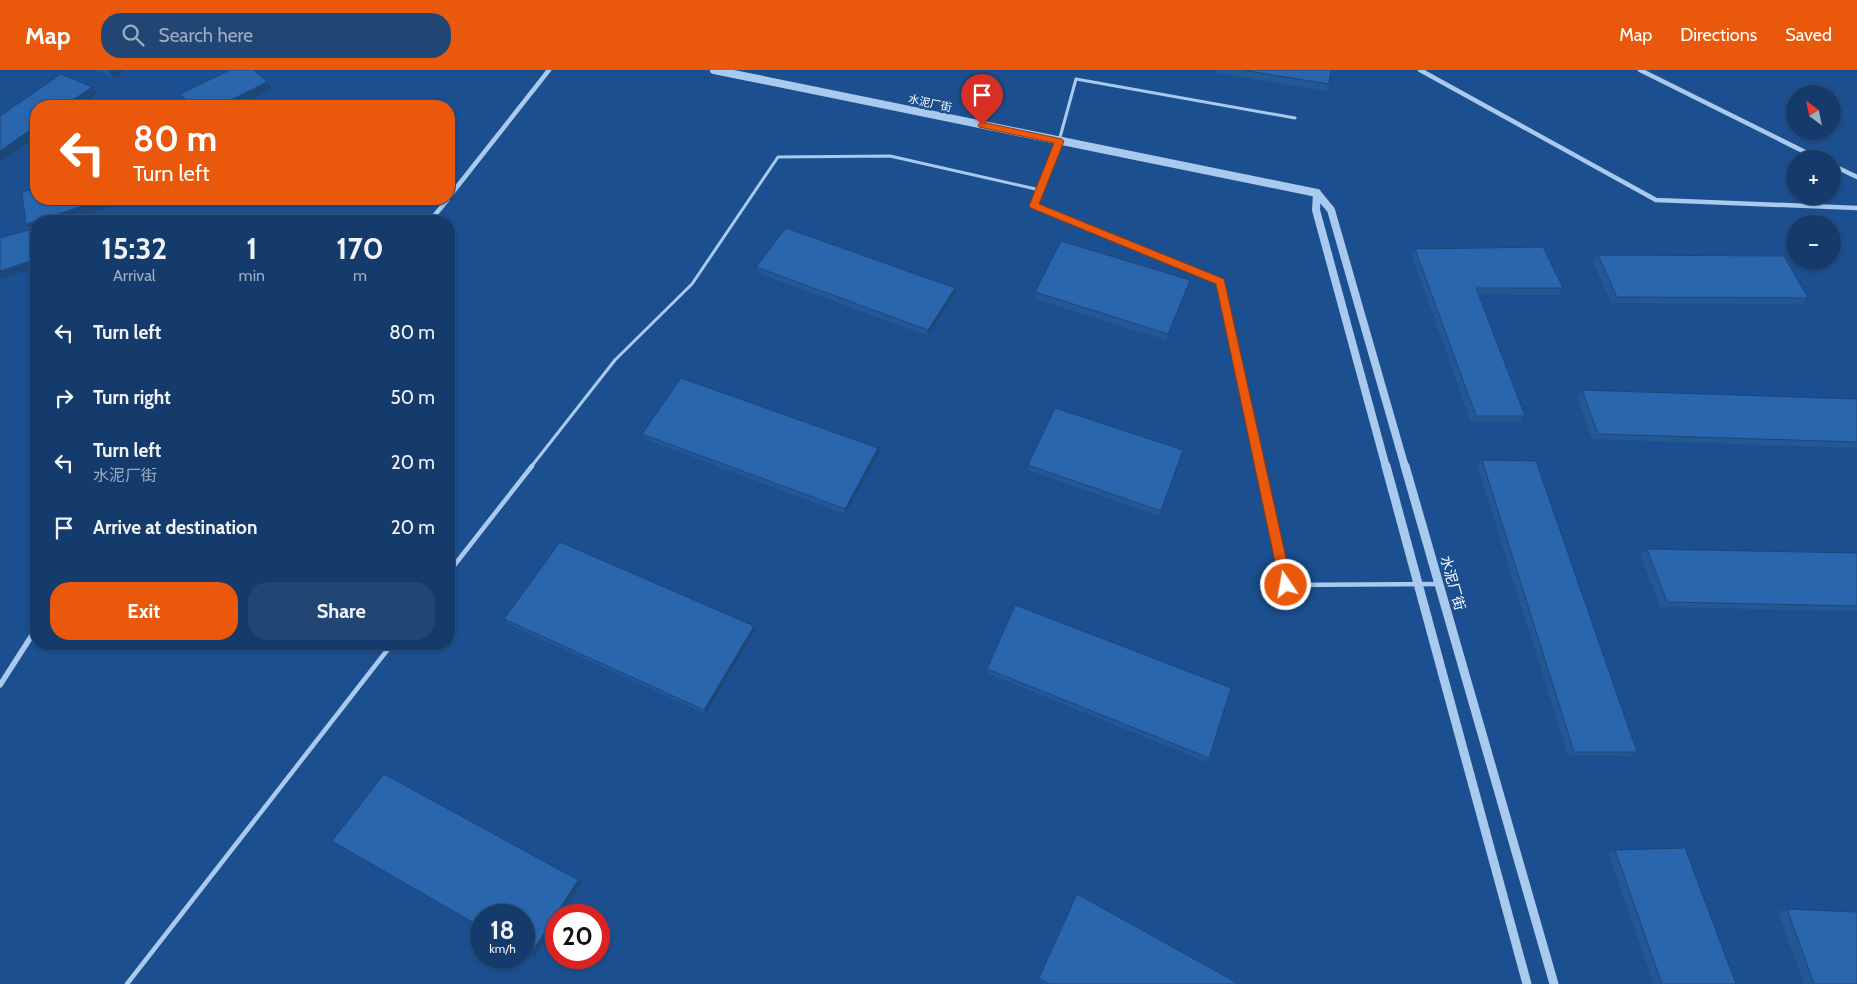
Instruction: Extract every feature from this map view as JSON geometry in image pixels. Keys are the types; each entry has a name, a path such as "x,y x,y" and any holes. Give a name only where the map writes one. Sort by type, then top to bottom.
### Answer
{"street":[{"path":"455,189 548,70"},
{"name":"水泥厂街","path":"714,70 1317,193 1331,210 1554,984"},
{"path":"1420,70 1656,200 1857,208"},
{"path":"1640,70 1801,150"},
{"path":"1841,170 1857,178"},
{"path":"1317,193 1316,210 1527,984"},
{"path":"435,215 443,205"},
{"path":"0,685 30,638"}],"lane":[{"path":"1295,118 1076,79 1059,141 1034,206 1221,282 1286,585 1440,584"},
{"path":"455,564 615,360 692,284 778,157 890,156 1040,190"},
{"path":"127,984 387,650"}],"building":[{"path":"230,70 254,70 267,82 231,100 186,100 180,94"},
{"path":"1242,70 1331,70 1329,84"},
{"path":"61,74 92,87 73,100 30,100 30,130 0,151 0,116"},
{"path":"30,190 30,205 86,205 54,215 30,215 30,223 26,224 22,192"},
{"path":"786,228 955,288 928,330 756,267"},
{"path":"30,230 30,261 0,271 0,238"},
{"path":"1061,241 1190,280 1168,334 1035,292"},
{"path":"1543,247 1563,288 1476,288 1525,416 1476,416 1415,249"},
{"path":"1598,255 1784,256 1786,270 1792,270 1808,298 1617,297"},
{"path":"681,378 878,448 845,509 642,434"},
{"path":"1582,390 1857,399 1857,442 1598,434"},
{"path":"1055,408 1183,450 1161,511 1028,465"},
{"path":"1482,460 1536,461 1637,752 1574,752"},
{"path":"560,542 754,626 704,710 504,619"},
{"path":"1647,549 1857,553 1857,606 1667,602"},
{"path":"1015,605 1231,688 1209,758 987,669"},
{"path":"384,774 578,880 563,904 545,904 545,932 535,947 535,904 470,904 470,921 332,841"},
{"path":"1685,848 1736,984 1662,984 1615,850"},
{"path":"1077,894 1239,984 1049,984 1039,978"},
{"path":"1787,909 1857,912 1857,984 1814,984"}],"route":[{"path":"982,125 1059,141 1034,206 1221,282 1286,585"}]}
